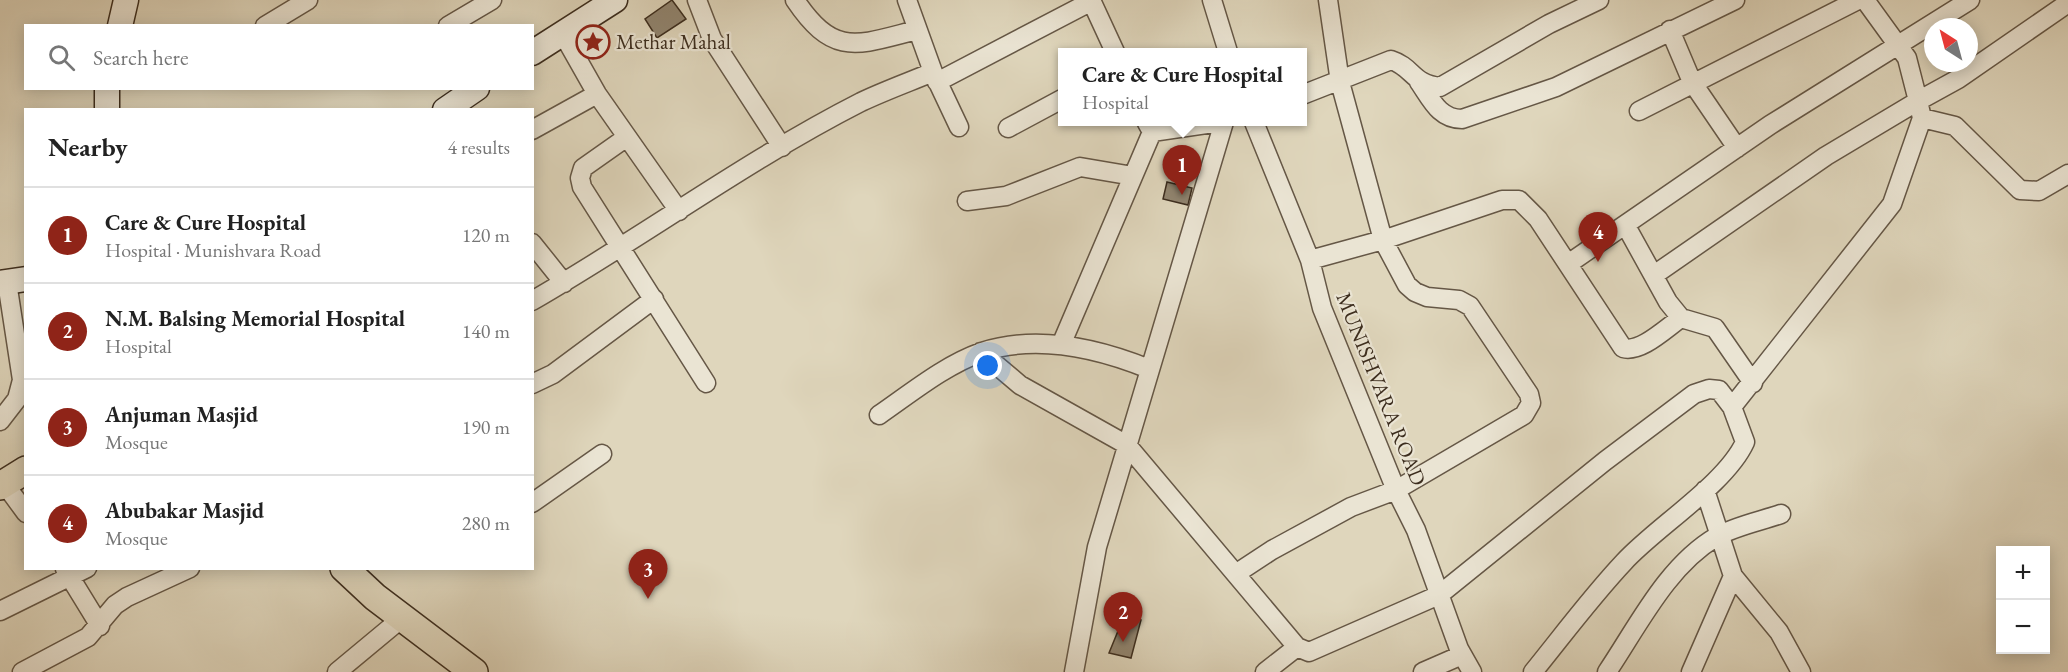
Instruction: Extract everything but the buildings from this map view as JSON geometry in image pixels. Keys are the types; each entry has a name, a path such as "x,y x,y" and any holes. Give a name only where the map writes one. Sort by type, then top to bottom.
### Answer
{"main road":[{"path":"346,570 402,618 474,672"}],"street":[{"path":"120,24 126,0"},
{"path":"268,24 308,0"},
{"path":"451,24 492,0"},
{"path":"697,0 712,39 782,147"},
{"path":"795,0 811,24 824,35 841,41 862,44 917,30"},
{"path":"1212,0 1227,48"},
{"path":"1237,573 1272,550 1351,507 1396,490 1524,415 1531,403 1529,394 1470,306 1459,300 1427,297 1415,292 1407,285 1383,240 1340,82 1328,0"},
{"path":"1419,82 1440,87 1549,24 1599,0"},
{"path":"1307,93 1391,60 1400,63 1419,82 1442,114 1450,119 1462,119 1556,87 1735,0"},
{"path":"1639,111 1692,82 1858,0"},
{"path":"1732,407 1753,384 1892,204 1920,109 1906,58 1865,0"},
{"path":"1568,264 1737,148 1970,0"},
{"path":"534,52 610,1"},
{"path":"534,300 622,249 782,147 862,102 935,77 1092,1 1113,48"},
{"path":"914,2 917,30 958,127"},
{"path":"1654,275 1817,162 1920,109 1958,79 2068,3"},
{"path":"1670,30 1692,82 1737,148"},
{"path":"563,34 597,94 680,211"},
{"path":"448,108 472,90"},
{"path":"534,129 597,94"},
{"path":"1008,128 1058,101"},
{"path":"1920,109 1966,134 2010,183 2020,190 2039,191 2068,174"},
{"path":"1074,672 1097,547 1221,126"},
{"name":"MUNISHVARA ROAD","path":"1256,126 1310,260 1322,308 1396,490 1416,530 1462,655 1472,672"},
{"path":"1061,345 1133,176 1149,127"},
{"path":"627,137 583,168 580,178 582,187 706,383"},
{"path":"967,201 1006,196 1080,167 1133,176"},
{"path":"1310,260 1383,240 1502,200 1519,200 1538,219 1623,348 1630,350 1638,347 1681,318"},
{"path":"1626,226 1668,302 1681,318 1715,328 1753,384"},
{"path":"534,246 564,283"},
{"path":"0,421 17,399 22,380 17,282"},
{"path":"534,383 553,374 654,299"},
{"path":"879,415 957,363 981,352 1010,345 1061,345 1116,356 1149,369"},
{"path":"981,352 1020,385 1127,444 1237,573 1297,648 1309,652 1439,595 1605,460 1694,394 1709,389 1719,390 1732,407 1745,442 1741,452 1705,490 1624,561 1533,672"},
{"path":"534,502 602,454"},
{"path":"10,479 24,509"},
{"path":"1705,490 1733,576 1779,632 1801,672"},
{"path":"1607,672 1666,584 1696,550 1718,535 1781,514"},
{"path":"22,672 69,649 100,626 115,605 127,597 186,570"},
{"path":"0,611 68,573 100,626"},
{"path":"1691,672 1733,576"},
{"path":"337,672 402,618"},
{"path":"1265,672 1297,648"},
{"path":"1423,672 1462,655"}],"place":[{"name":"Methar Mahal","path":"593,42"},
{"name":"Care & Cure Hospital","path":"1182,195"},
{"name":"Abubakar Masjid","path":"1598,262"},
{"name":"Anjuman Masjid","path":"648,599"},
{"name":"N.M. Balsing Memorial Hospital","path":"1123,642"}]}
